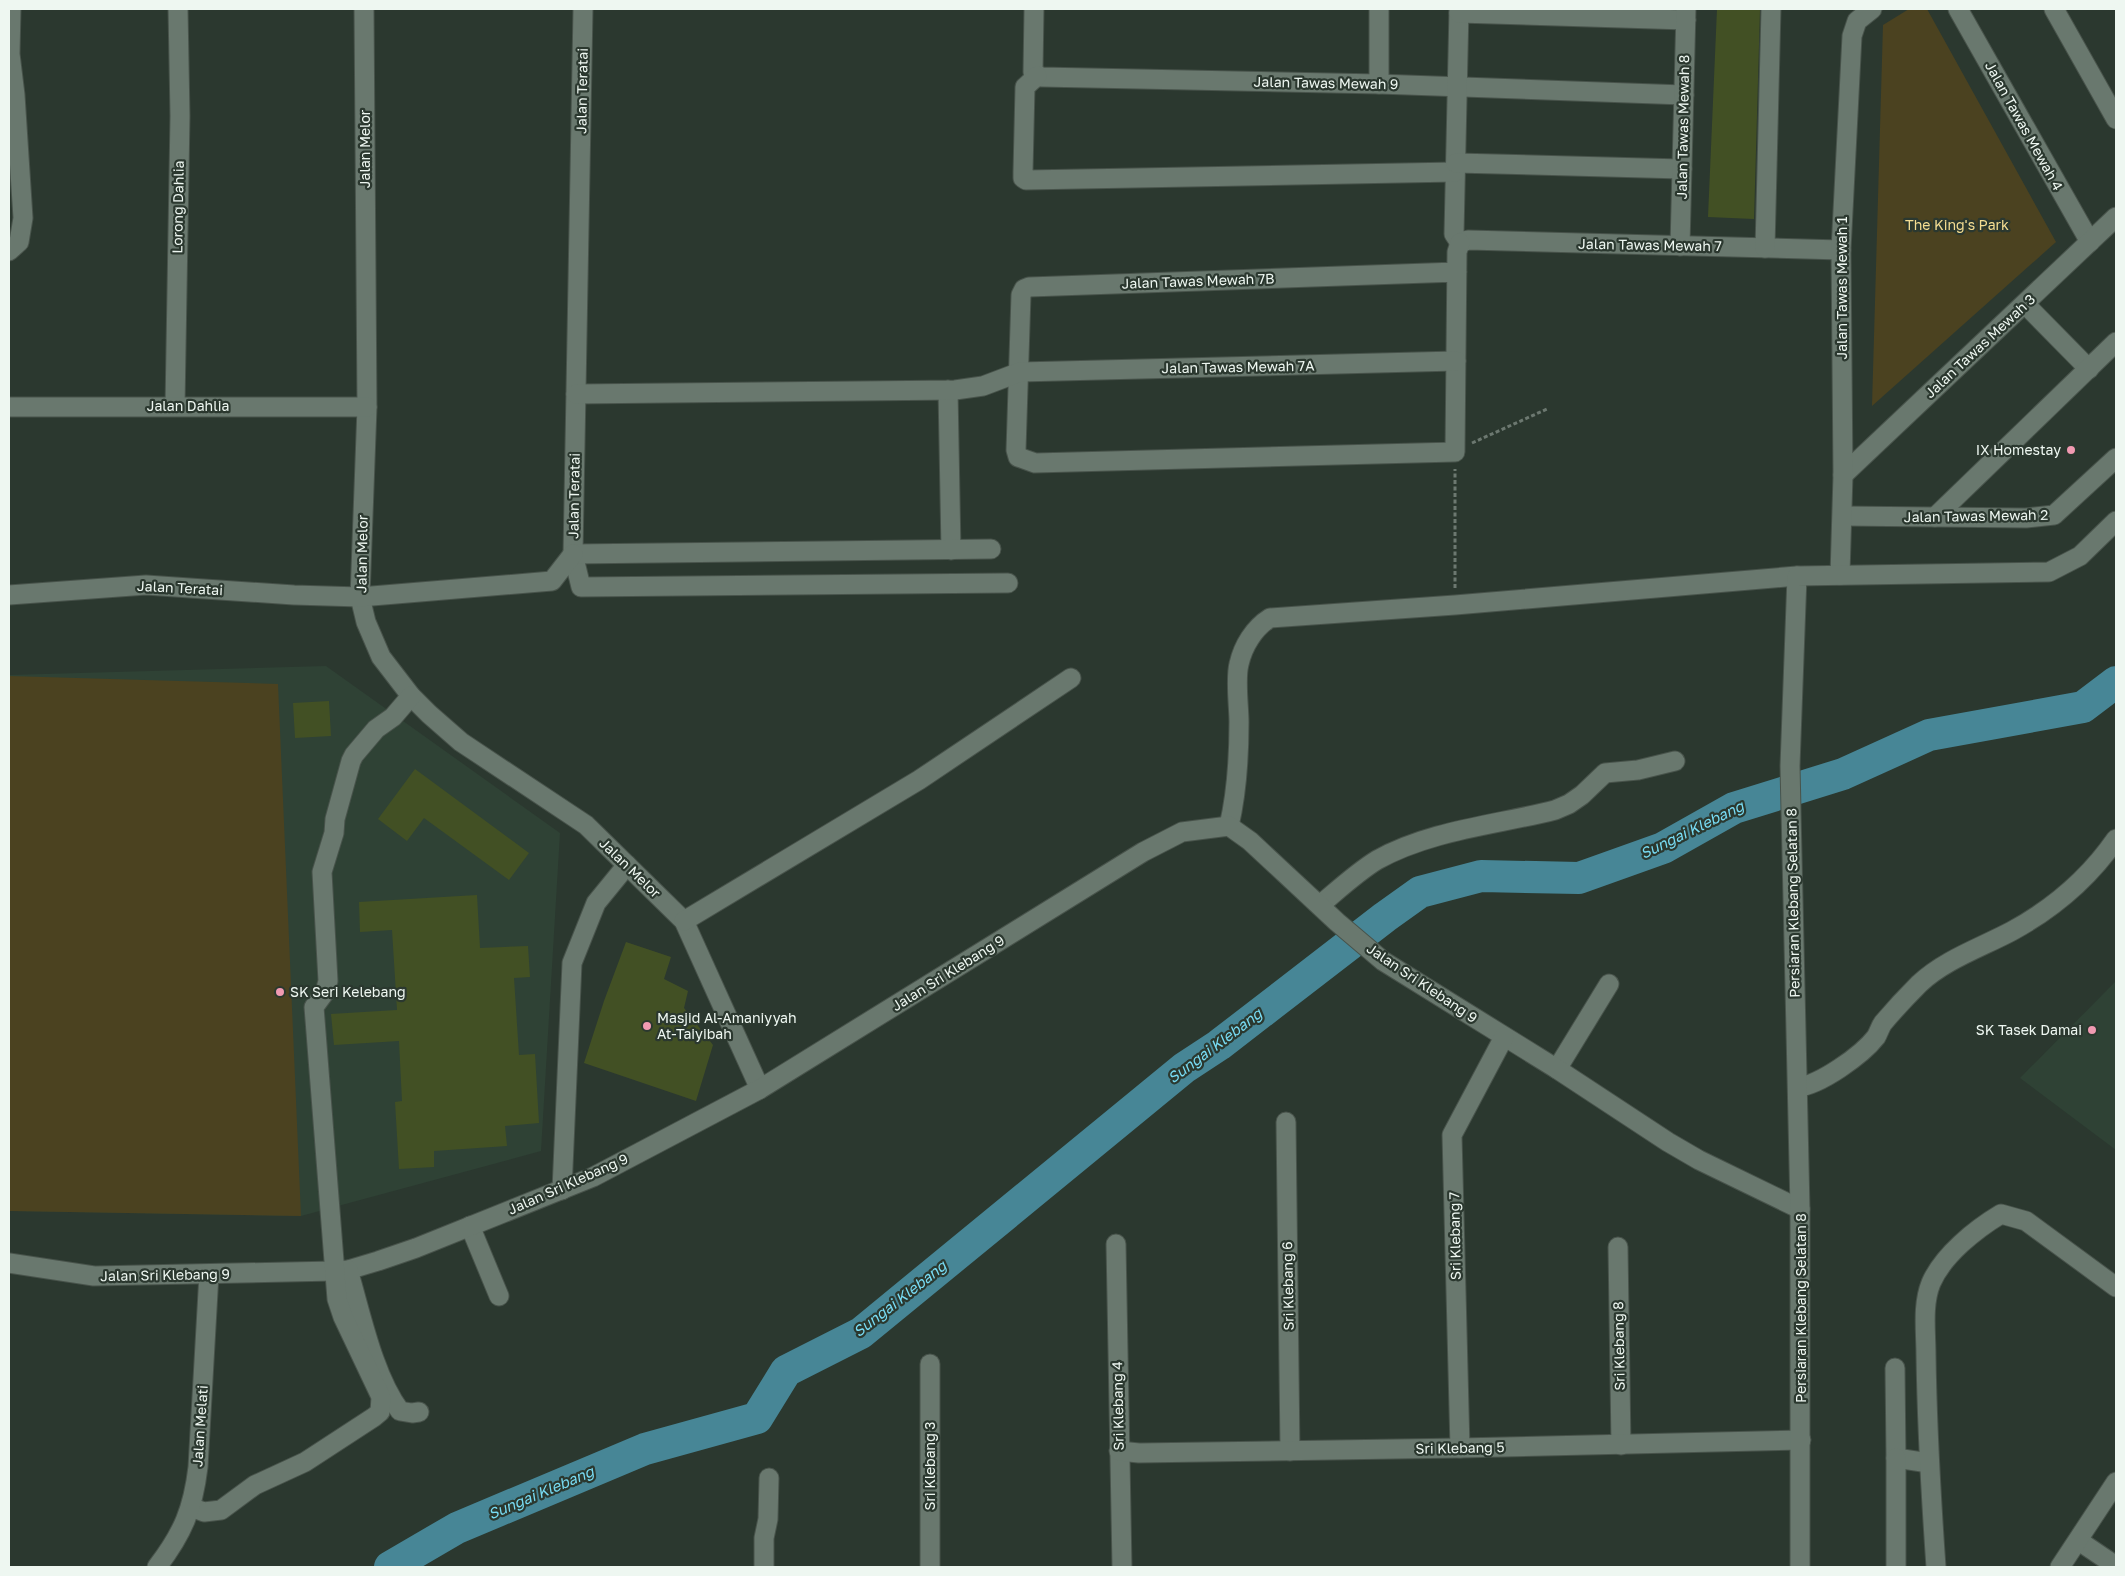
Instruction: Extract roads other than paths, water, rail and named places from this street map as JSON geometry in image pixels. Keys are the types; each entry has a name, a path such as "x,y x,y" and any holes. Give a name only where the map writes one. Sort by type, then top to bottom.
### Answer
{"street":[{"path":"9,251 19,242 23,218 16,95 10,54 11,9"},
{"name":"Lorong Dahlia","path":"175,406 180,116 178,9"},
{"name":"Jalan Melor","path":"364,9 367,407 360,597 366,622 381,657 411,696 461,742 586,824 684,921 760,1089"},
{"name":"Jalan Teratai","path":"9,596 146,585 294,595 360,597 552,581 573,554 583,9"},
{"path":"1034,9 1033,72 1037,76 1025,87 1022,172 1023,178 1026,180 1455,167 1682,169"},
{"path":"1379,9 1379,84"},
{"path":"1765,248 1771,9"},
{"name":"Jalan Tawas Mewah 1","path":"1840,575 1843,516 1841,250 1852,36 1857,21 1872,9"},
{"name":"Jalan Tawas Mewah 4","path":"1958,9 2090,242"},
{"path":"2054,9 2116,119"},
{"path":"1456,361 1457,252 1460,243 1454,234 1459,11 1686,15"},
{"name":"Jalan Tawas Mewah 8","path":"1680,246 1686,15"},
{"name":"Jalan Tawas Mewah 9","path":"1037,76 1379,84 1684,95"},
{"name":"Jalan Tawas Mewah 3","path":"1843,475 2116,217"},
{"name":"Jalan Tawas Mewah 7","path":"1460,243 1468,240 1841,250"},
{"name":"Jalan Tawas Mewah 7B","path":"1456,361 1456,452 1035,464 1018,457 1016,450 1021,295 1024,289 1029,286 1457,272"},
{"path":"2025,304 2089,369"},
{"path":"1935,517 2116,342"},
{"name":"Jalan Tawas Mewah 7A","path":"576,394 948,390 983,386 1020,372 1456,361"},
{"path":"948,390 951,550"},
{"name":"Jalan Dahlia","path":"9,407 367,407"},
{"name":"Jalan Tawas Mewah 2","path":"1843,516 2026,518 2054,515 2116,458"},
{"path":"1229,826 1236,786 1239,738 1238,665 1248,642 1260,624 1270,618 1454,605 1797,576 2048,572 2080,556 2116,521"},
{"path":"991,550 573,554 581,587 1008,583"},
{"name":"Persiaran Klebang Selatan 8","path":"1797,576 1790,766 1800,1209 1800,1567"},
{"path":"684,921 919,780 1071,678"},
{"path":"191,1507 204,1512 211,1512 228,1507 255,1486 306,1462 380,1412 381,1398 339,1307 341,1270 330,1201 314,1012 316,1004 325,992 328,981 322,872 354,755 376,729 393,717 411,696"},
{"path":"1320,905 1362,870 1412,845 1460,831 1555,810 1570,804 1605,773 1638,770 1675,761"},
{"name":"Jalan Sri Klebang 9","path":"9,1263 94,1276 341,1270 388,1258 593,1177 760,1089 1143,852 1182,832 1229,826 1250,841 1337,922 1383,960 1699,1160 1800,1209"},
{"path":"1798,1087 1811,1086 1829,1076 1847,1062 1874,1039 1888,1017 1930,975 2014,930 2069,894 2101,860 2116,839"},
{"path":"562,1190 572,963 596,903 627,865"},
{"path":"1557,1069 1609,984"},
{"name":"Sri Klebang 7","path":"1460,1448 1452,1135 1504,1037"},
{"name":"Sri Klebang 6","path":"1286,1122 1290,1450"},
{"path":"1936,1567 1927,1431 1926,1305 1932,1282 1949,1257 1976,1229 2001,1214 2026,1221 2116,1287"},
{"path":"470,1226 499,1296"},
{"name":"Sri Klebang 4","path":"1116,1244 1122,1567"},
{"name":"Sri Klebang 8","path":"1618,1247 1620,1445"},
{"path":"341,1270 391,1399 400,1411 419,1412"},
{"name":"Jalan Melati","path":"157,1567 180,1533 191,1507 198,1467 209,1274"},
{"name":"Sri Klebang 3","path":"930,1364 930,1567"},
{"path":"1895,1368 1896,1567"},
{"name":"Sri Klebang 5","path":"1119,1451 1138,1453 1460,1448 1801,1440"},
{"path":"1896,1458 1929,1463"},
{"path":"764,1567 764,1538 768,1519 769,1478"},
{"path":"2060,1567 2079,1541 2116,1482"},
{"path":"2079,1541 2116,1566"}],"waterway":[{"name":"Sungai Klebang","path":"390,1567 457,1528 645,1449 757,1418 786,1371 861,1333 1184,1068 1219,1045 1420,892 1481,876 1579,878 1663,848 1734,808 1843,774 1929,735 2083,707 2116,682"}],"place":[{"name":"IX Homestay","path":"2071,450"},
{"name":"SK Seri Kelebang","path":"280,992"},
{"name":"Masjid Al-Amaniyyah At-Taiyibah","path":"647,1026"},
{"name":"SK Tasek Damai","path":"2092,1030"}],"park label":[{"name":"The King's Park","path":"1957,225"}]}
